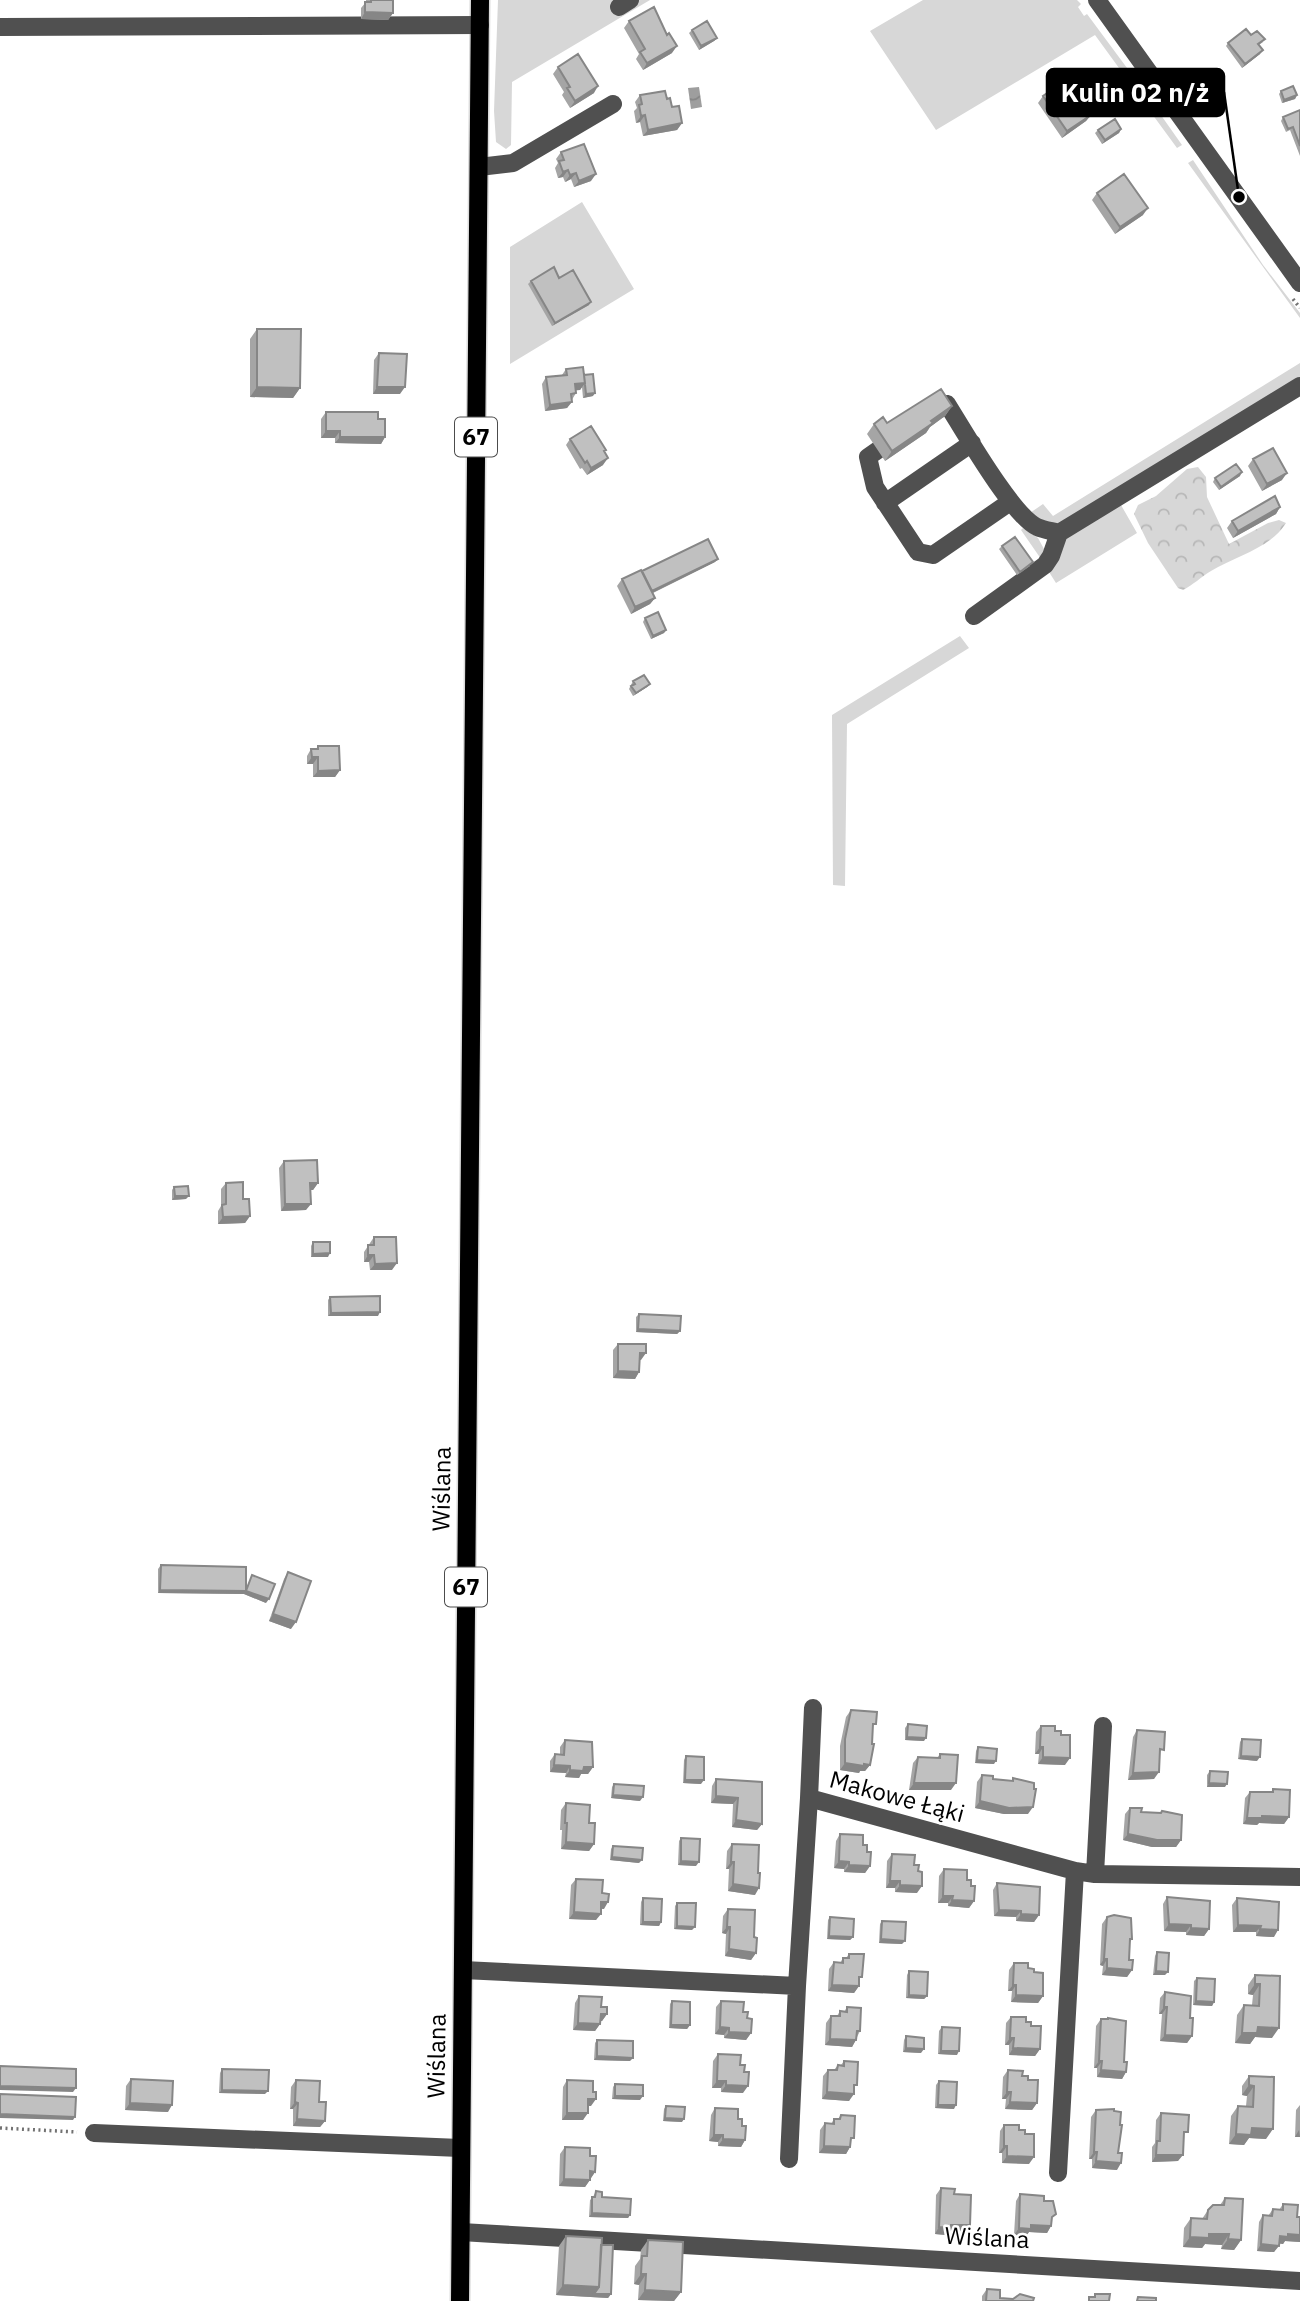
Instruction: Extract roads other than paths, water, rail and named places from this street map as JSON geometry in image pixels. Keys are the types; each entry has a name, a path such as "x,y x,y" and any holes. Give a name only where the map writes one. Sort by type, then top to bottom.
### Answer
{"main road":[{"name":"67","path":"479,167 480,0"},
{"name":"Wiślana","path":"460,2301 479,167"}],"street":[{"path":"1097,0 1300,283"},
{"path":"0,27 480,25"},
{"path":"479,167 513,163 613,104"},
{"path":"974,616 1045,565 1059,533 1300,386"},
{"path":"940,409 947,404 1010,502 1023,517 1037,527 1059,533"},
{"path":"885,503 972,443"},
{"path":"877,450 868,457 875,487 918,552 933,555 1010,502"},
{"path":"808,1798 813,1708"},
{"path":"1095,1874 1103,1726"},
{"name":"Makowe Łąki","path":"789,2160 808,1798 1075,1871 1095,1874 1300,1877"},
{"path":"1058,2173 1075,1871"},
{"path":"463,1970 797,1986"},
{"path":"93,2133 460,2148"},
{"name":"Wiślana","path":"461,2232 1300,2281"}],"water":[{"path":"699,87 702,107 691,109 688,88"}],"place":[{"name":"Kulin 02 n/ż","path":"1239,197"}]}
